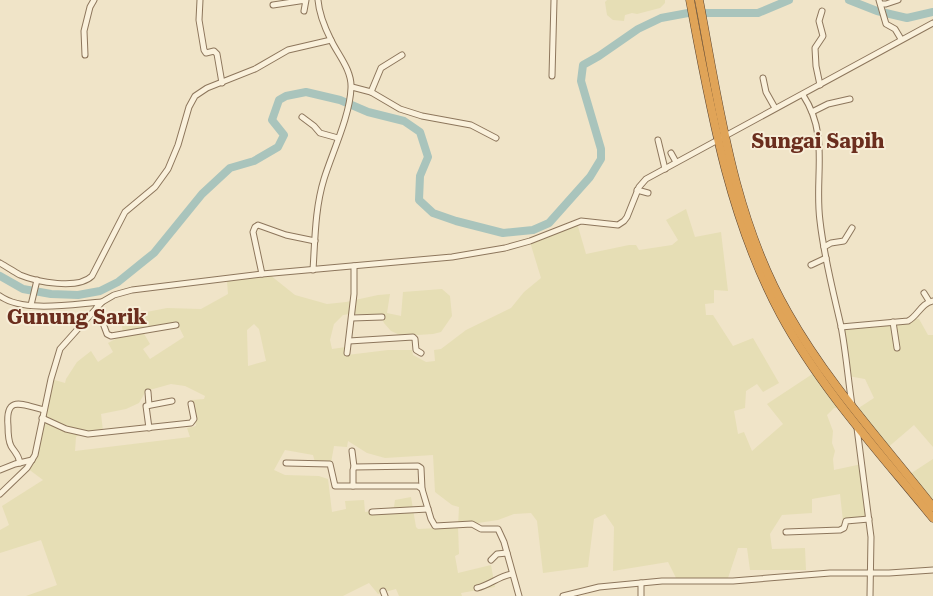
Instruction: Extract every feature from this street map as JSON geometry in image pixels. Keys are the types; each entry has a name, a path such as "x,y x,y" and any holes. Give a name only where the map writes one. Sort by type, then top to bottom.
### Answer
{"highway":[{"path":"690,0 696,34 738,208 768,288 789,330 814,370 853,409 933,507"},
{"path":"699,0 722,139"},
{"path":"841,399 857,424 933,518"}],"street":[{"path":"84,56 84,30 90,7 94,0"},
{"path":"200,0 199,20 204,50 206,52 214,51 218,54 222,83"},
{"path":"274,6 306,0 304,11"},
{"path":"313,270 318,202 352,86 347,68 331,40 321,15 318,0"},
{"path":"552,76 554,0"},
{"path":"898,0 881,4 887,25 895,29 901,39"},
{"path":"820,85 815,48 823,36 819,18 822,11"},
{"path":"0,494 27,468 38,446 42,418 58,352 70,336 100,305 121,292 262,274 438,259 530,242 581,222 618,225 627,217 637,190 646,179 933,23"},
{"path":"0,263 37,282 68,284 83,282 90,278 124,212 155,187 165,174 178,145 192,102 200,92 255,69 288,50 331,40"},
{"path":"371,92 382,68 402,55"},
{"path":"763,78 766,92 775,108"},
{"path":"352,86 371,92 400,109 422,116 471,125 496,138"},
{"path":"803,95 812,112 820,138 818,211 841,327 853,409 857,424 872,545 870,596"},
{"path":"812,112 828,104 850,99"},
{"path":"302,117 320,133 338,138"},
{"path":"658,140 665,169"},
{"path":"671,152 676,162"},
{"path":"637,190 648,193"},
{"path":"262,274 253,232 258,225 286,235 315,241"},
{"path":"824,247 831,243 844,241 852,228"},
{"path":"811,265 826,258"},
{"path":"347,352 352,318 354,266"},
{"path":"31,305 37,282"},
{"path":"841,327 908,321 922,306 931,301 924,293"},
{"path":"0,296 11,302 31,305 100,305"},
{"path":"100,305 107,334 111,336 176,325"},
{"path":"893,315 897,348"},
{"path":"352,318 382,317"},
{"path":"348,341 414,337 416,350 420,353"},
{"path":"148,392 149,405 146,408 149,428"},
{"path":"149,405 172,401"},
{"path":"20,463 17,453 10,442 8,409 12,405 19,404 44,410"},
{"path":"42,418 66,429 96,434 192,422 194,419 191,404"},
{"path":"352,451 354,467 353,486"},
{"path":"0,470 32,460"},
{"path":"286,463 330,464 335,486 418,486 422,489"},
{"path":"354,467 419,466 421,468 422,489 428,510 433,523 438,527 472,524 481,529 498,529 504,542 519,596"},
{"path":"372,512 428,510"},
{"path":"786,532 840,530 844,528 846,521 869,519"},
{"path":"492,560 497,554 507,553"},
{"path":"563,596 599,587 662,581 733,581 830,573 933,570"},
{"path":"477,588 512,574"},
{"path":"640,596 641,583"}],"shaded area":[{"path":"607,0 665,0 665,3 660,8 625,15 624,21 613,20 607,15 605,2"},
{"path":"686,209 695,237 721,232 728,291 714,290 714,303 705,304 706,315 713,315 733,346 753,338 779,383 763,392 757,384 746,391 745,408 734,411 738,434 744,432 752,451 783,424 767,404 823,367 854,408 834,408 827,415 833,431 834,470 862,464 869,516 843,521 840,494 812,499 812,513 782,515 770,534 772,549 805,548 806,570 750,570 747,548 738,548 728,578 677,580 668,562 613,571 614,527 605,514 594,519 588,567 543,573 537,521 531,513 514,514 498,520 458,526 459,507 452,505 435,492 433,455 385,458 367,453 348,441 347,447 334,446 331,463 315,462 313,455 285,450 274,470 285,475 319,476 328,479 332,512 346,509 345,501 364,500 365,512 394,507 395,500 411,497 416,527 418,529 458,527 459,554 455,556 458,573 491,565 495,587 461,593 462,596 399,596 396,589 378,594 369,583 343,596 26,596 57,585 41,540 0,553 0,530 9,525 2,506 43,480 27,468 38,445 51,379 65,383 77,362 91,351 98,362 113,352 108,343 123,335 121,317 167,308 201,309 228,294 227,281 270,275 295,295 327,304 390,294 387,313 401,316 403,292 442,289 450,296 452,316 441,332 402,336 391,331 384,323 380,314 350,314 343,315 334,324 330,340 332,349 346,347 347,355 388,350 412,350 413,355 426,362 435,361 434,350 441,349 466,330 511,308 524,292 541,278 530,242 577,223 586,254 629,245 636,245 639,250 672,245 678,240 666,220","holes":["254,324 259,329 266,361 248,366 247,330","178,325 184,337 150,359 143,349 150,344 143,332","171,384 185,386 205,396 204,399 192,400 196,426 187,428 190,437 75,451 76,437 82,433 103,431 101,414 126,409 139,403 146,391"]},
{"path":"913,318 919,319 928,335 933,335 933,447 914,425 886,449 854,411 874,398 865,379 848,376 841,327"},
{"path":"933,459 933,508 907,476"}],"waterway":[{"path":"0,276 23,289 51,294 78,295 100,291 118,282 154,253 202,194 230,168 254,161 278,147 284,135 272,120 279,100 286,96 306,92 340,100 368,112 404,121 420,132 428,157 420,176 419,200 433,213 503,233 533,230 549,223 590,177 601,159 601,149 581,81 583,65 638,29 661,18 688,13 758,13 789,0"},
{"path":"849,0 877,11 907,18 933,12"}],"district":[{"name":"Sungai Sapih","path":"818,141"},
{"name":"Gunung Sarik","path":"77,317"}]}
